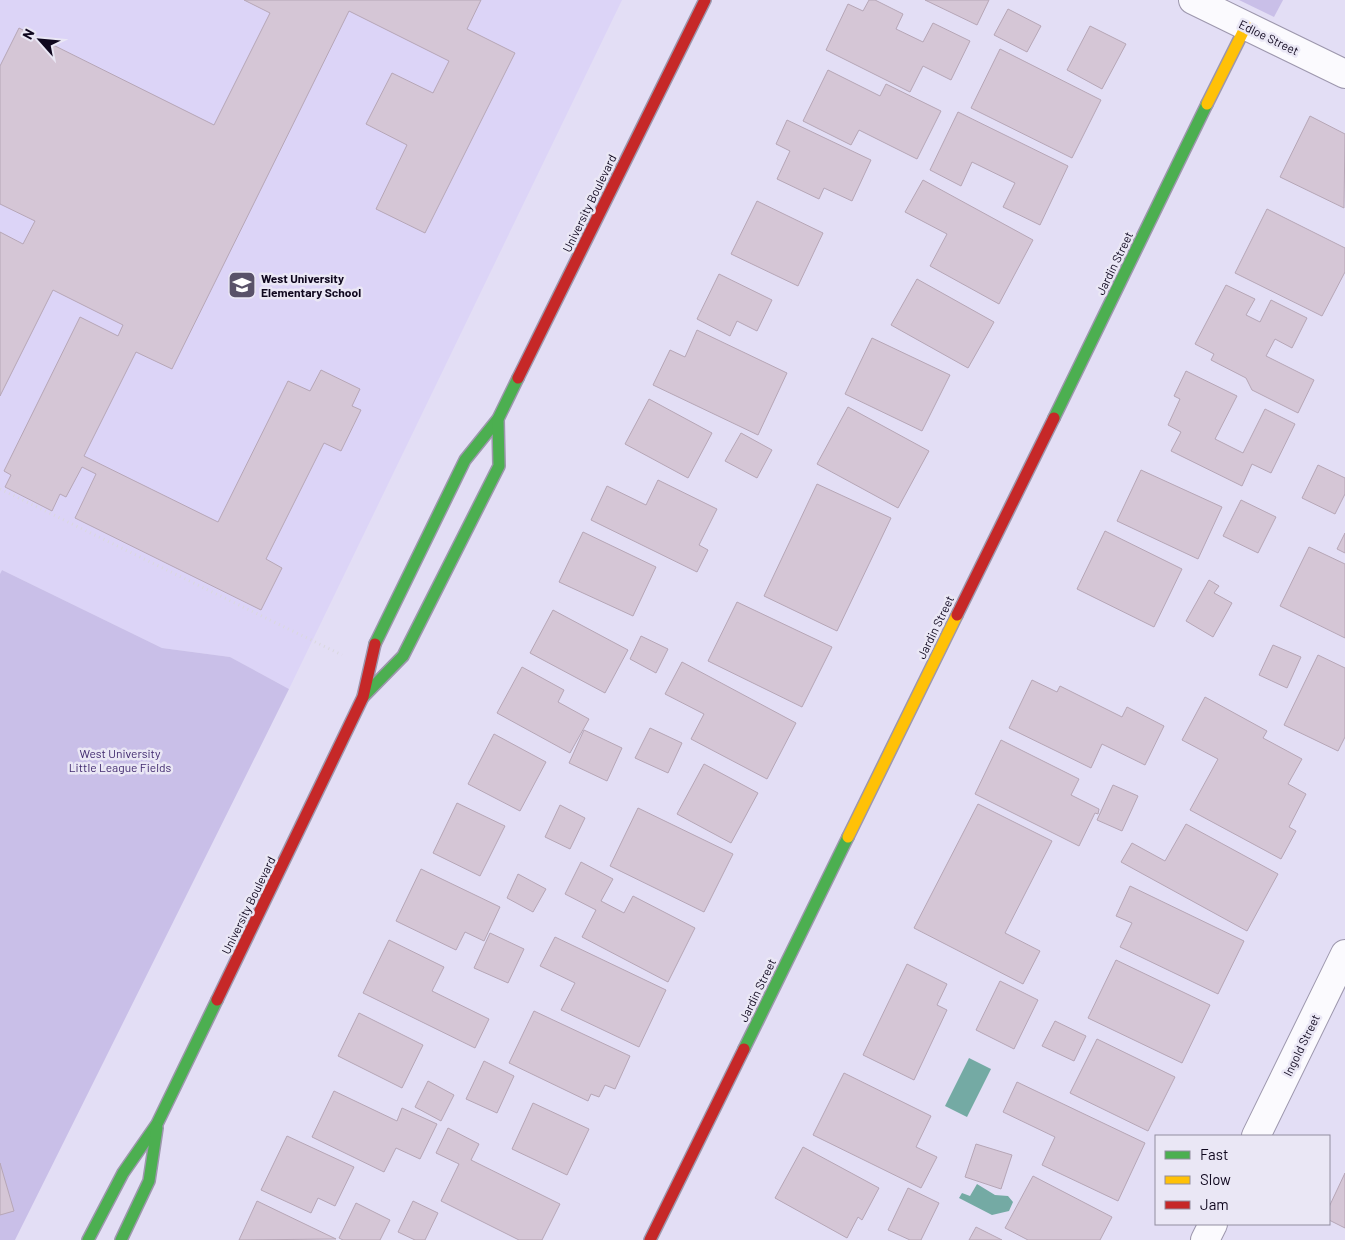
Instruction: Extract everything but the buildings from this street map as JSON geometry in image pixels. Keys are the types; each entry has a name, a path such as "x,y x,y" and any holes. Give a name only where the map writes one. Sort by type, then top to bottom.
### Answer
{"street":[{"name":"University Boulevard","path":"88,1240 123,1173 157,1124 363,697 376,641 465,460 498,419 705,0"},
{"name":"Edloe Street","path":"1193,0 1345,74"},
{"name":"Jardin Street","path":"650,1240 1246,26"},
{"name":"University Boulevard","path":"363,697 403,656 499,466 498,419"},
{"name":"Ingold Street","path":"1256,1135 1345,954"},
{"name":"University Boulevard","path":"121,1240 149,1181 157,1124"},
{"path":"1206,1240 1213,1225"}],"path":[{"path":"0,490 316,642"}],"shaded area":[{"name":"West University Elementary School","path":"0,0 622,0 289,689 230,657 162,648 2,570 0,574"},
{"path":"969,1058 991,1069 967,1117 945,1106"},
{"path":"977,1184 995,1195 1008,1196 1013,1202 1009,1211 992,1215 959,1198 962,1193 970,1196"}],"green space":[{"path":"1239,0 1283,0 1274,17"},
{"name":"West University Little League Fields","path":"2,570 162,648 230,657 289,689 15,1240 0,1240 0,574"}],"traffic: fast":[{"path":"1054,418 1207,104"},
{"path":"375,644 465,460 498,419 518,378"},
{"path":"363,697 403,656 499,466 498,419"},
{"path":"744,1049 848,837"},
{"path":"88,1240 123,1173 157,1124 217,1000"},
{"path":"121,1240 149,1181 157,1128"}],"traffic: slow":[{"path":"1207,104 1246,26"},
{"path":"848,837 957,615"}],"traffic: jam":[{"path":"518,378 705,0"},
{"path":"957,615 1054,418"},
{"path":"217,1000 363,697 375,644"},
{"path":"650,1240 744,1049"}],"place":[{"name":"West University Elementary School","path":"242,285"}]}
